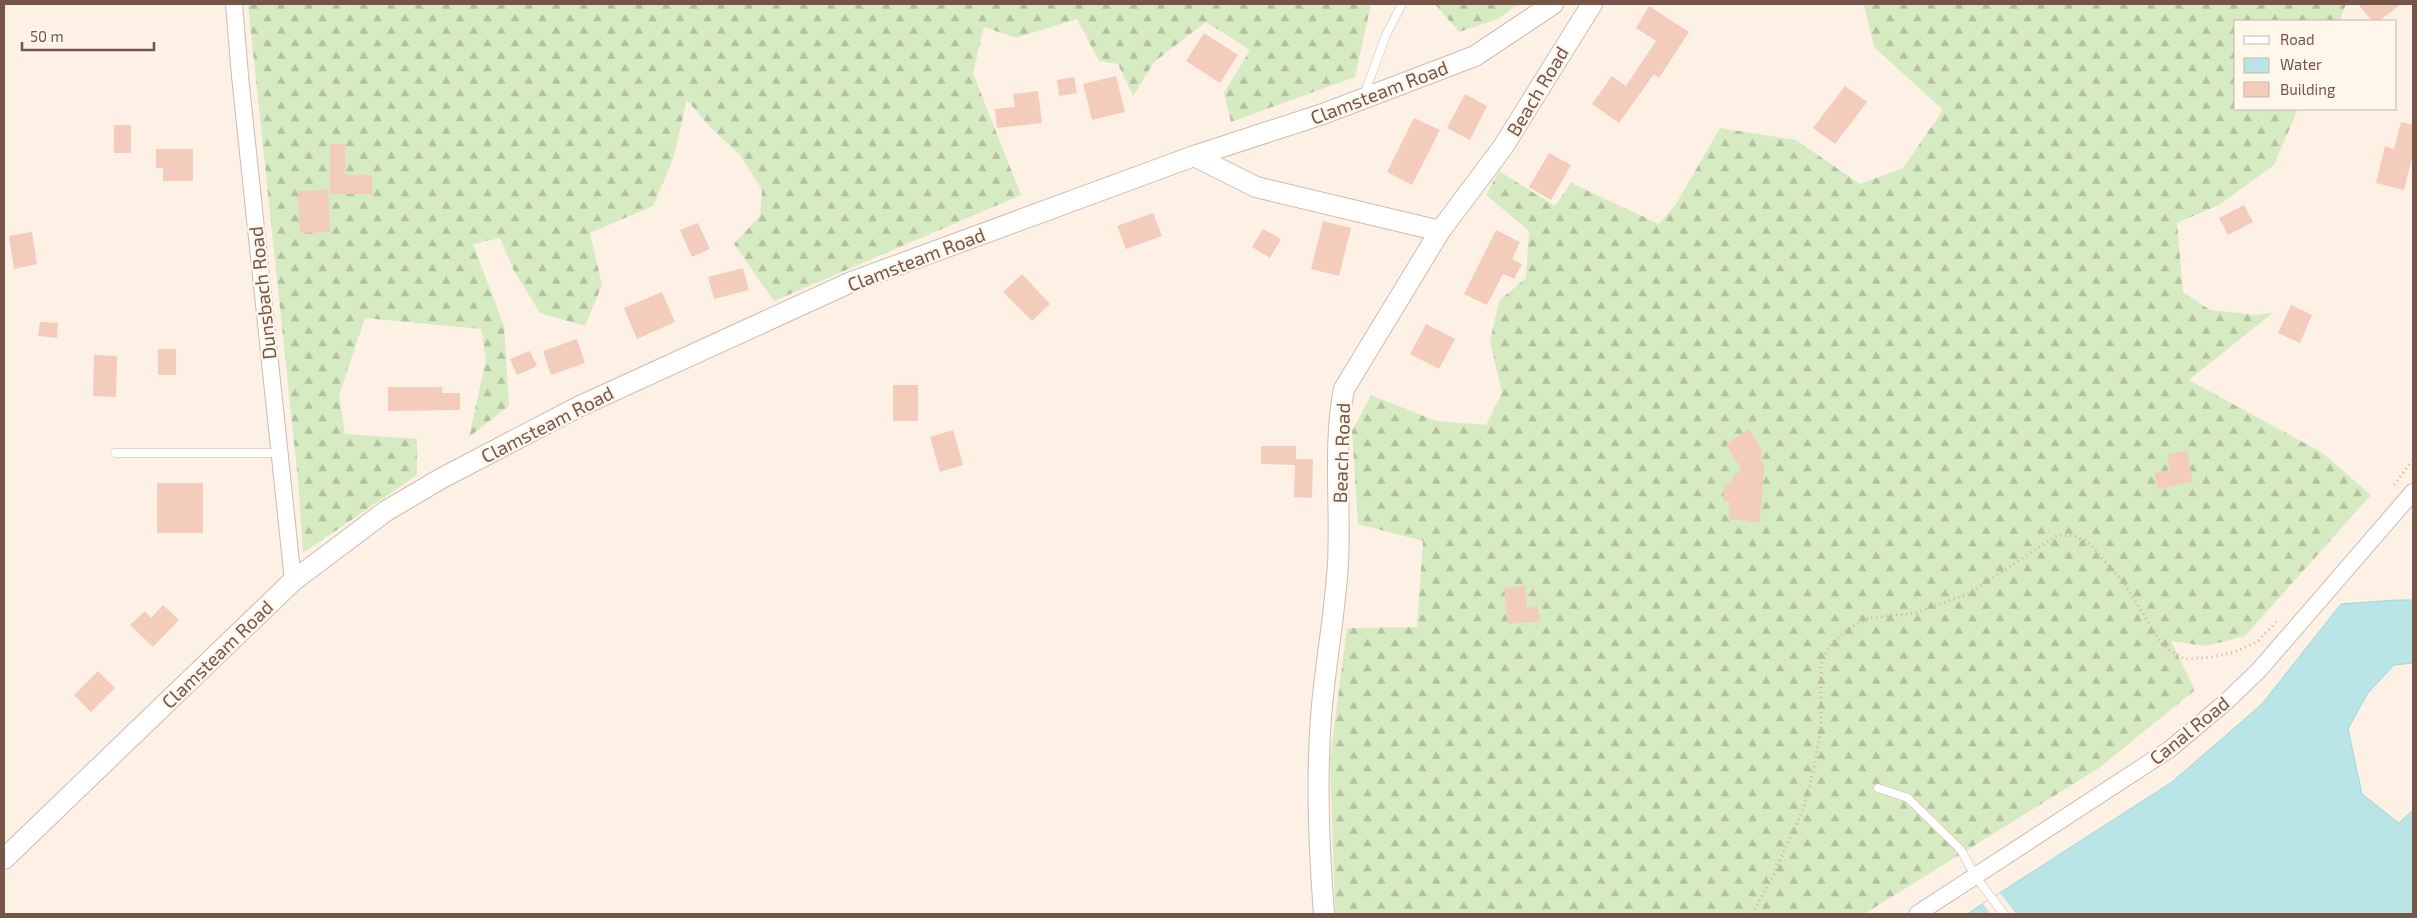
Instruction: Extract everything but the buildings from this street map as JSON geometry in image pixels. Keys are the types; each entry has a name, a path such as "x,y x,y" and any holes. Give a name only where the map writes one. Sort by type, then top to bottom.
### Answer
{"street":[{"name":"Dunsbach Road","path":"234,4 293,581"},
{"name":"Clamsteam Road","path":"4,859 293,581 386,512 442,478 578,406 849,283 1194,156 1323,114 1475,56 1553,4"},
{"name":"Beach Road","path":"1324,914 1319,848 1321,717 1336,598 1340,532 1340,410 1344,389 1440,231 1503,148 1592,4"},
{"path":"1194,156 1256,187 1440,231"},
{"name":"Canal Road","path":"1917,914 2170,750 2227,701 2260,669 2413,492"}],"lane":[{"path":"1362,99 1386,35 1402,4"},
{"path":"116,454 279,453"},
{"path":"1878,788 1908,798 1961,850 1975,876 2004,914"}],"path":[{"path":"2394,486 2413,460"},
{"path":"1752,914 1773,876 1804,807 1821,729 1821,665 1830,644 1848,629 1869,618 1915,614 1968,594 2058,535 2074,536 2088,542 2122,580 2163,646 2185,659 2212,657 2235,652 2257,642 2282,616"}],"green space":[{"path":"248,4 1371,4 1355,77 1231,122 1224,93 1250,50 1206,22 1154,62 1133,96 1118,64 1099,61 1077,19 1016,38 984,27 973,73 1021,195 774,301 734,244 760,216 762,190 740,155 710,127 687,100 673,159 653,206 590,233 602,285 585,326 540,313 514,271 500,238 473,244 504,326 509,406 469,437 486,359 481,329 365,318 339,395 345,434 417,439 417,475 303,553 298,480"},
{"path":"1435,4 1518,4 1498,19 1459,32"},
{"path":"1864,4 2346,4 2340,20 2234,20 2234,110 2298,110 2274,165 2219,205 2177,223 2183,292 2210,310 2257,315 2274,312 2189,380 2321,452 2371,495 2245,636 2206,646 2171,641 2195,690 2099,768 1864,914 1335,914 1330,759 1347,628 1417,627 1423,541 1358,524 1352,431 1371,395 1436,421 1486,425 1502,393 1490,341 1499,301 1526,278 1529,231 1486,195 1499,171 1555,206 1571,183 1659,224 1676,204 1720,128 1796,140 1860,184 1903,168 1943,110 1874,47"}],"water":[{"path":"2413,600 2413,663 2394,665 2367,694 2348,729 2362,794 2399,823 2413,810 2413,914 1967,914 2172,782 2262,704 2341,604"}],"pier":[{"path":"2000,893 2016,914 1991,914 1983,904"}]}
